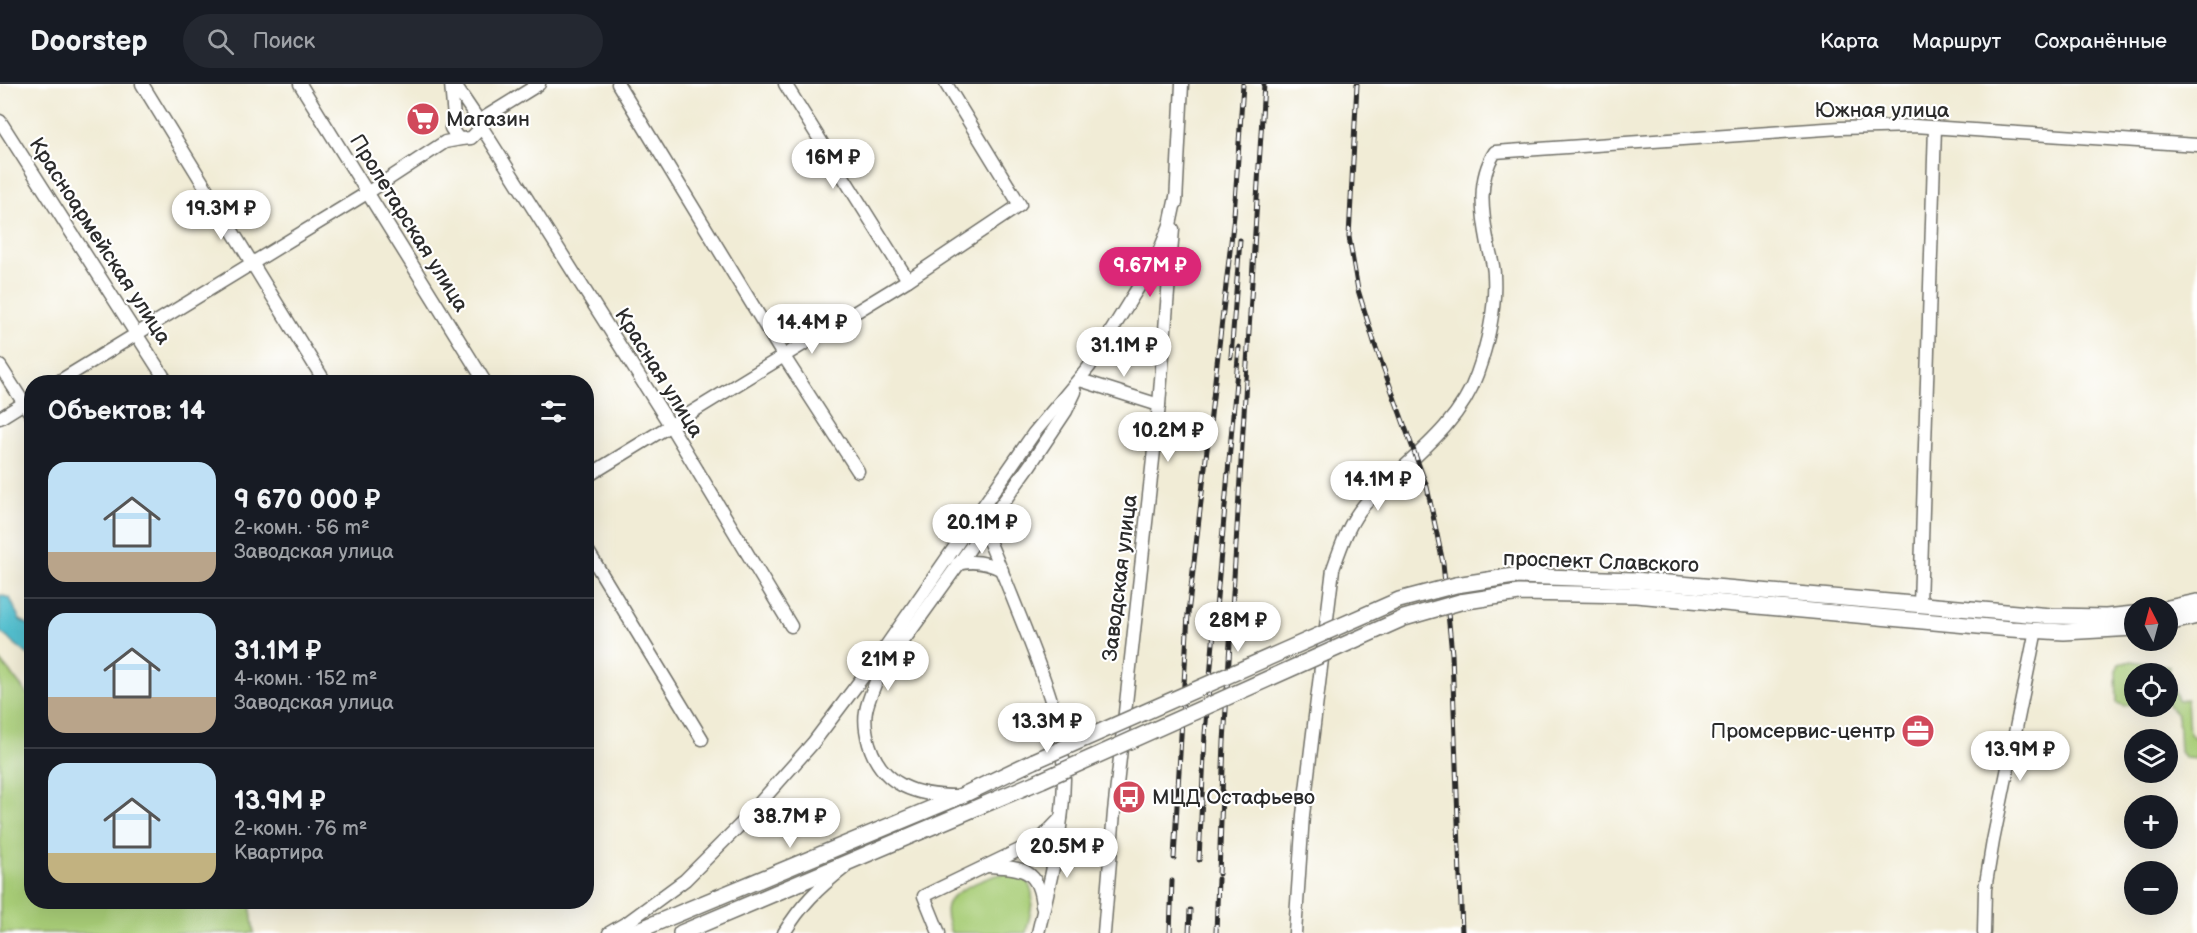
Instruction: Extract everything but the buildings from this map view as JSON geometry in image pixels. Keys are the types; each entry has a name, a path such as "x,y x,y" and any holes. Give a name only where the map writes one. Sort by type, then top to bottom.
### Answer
{"main road":[{"name":"проспект Славского","path":"632,933 961,796 1034,761 1400,600 1456,585 1514,576 1634,580 2051,616 2124,615"},
{"name":"проспект Славского","path":"681,933 1041,780 1404,618 1460,602 1519,593 1636,595 2036,630 2097,631 2124,629"},
{"path":"2178,606 2197,602"},
{"path":"2178,621 2197,616"}],"street":[{"path":"142,84 321,375"},
{"name":"Пролетарская улица","path":"300,84 481,375"},
{"name":"Красная улица","path":"452,123 453,84"},
{"name":"Красная улица","path":"453,84 670,426 791,626"},
{"path":"70,375 367,193 445,142 471,138 477,124 539,84"},
{"path":"618,84 783,355 858,471"},
{"path":"784,84 908,280"},
{"path":"594,472 908,280 1020,206 946,84"},
{"name":"Заводская улица","path":"1104,933 1116,795 1159,405 1176,197 1182,84"},
{"path":"445,142 452,123 462,112 472,113 477,124"},
{"name":"Красноармейская улица","path":"0,122 163,375"},
{"path":"452,123 457,137 461,139"},
{"path":"1920,605 1935,127"},
{"name":"Южная улица","path":"1295,933 1303,815 1333,568 1346,532 1364,505 1430,444 1460,406 1477,376 1488,338 1493,305 1494,273 1486,230 1482,185 1487,164 1495,152 1840,128 1935,127 2197,144"},
{"path":"961,796 932,796 914,791 889,777 874,759 867,735 865,723 868,702 878,676 1030,465 1066,411 1080,380 1157,257 1170,225 1176,197"},
{"path":"0,366 24,396"},
{"path":"1080,380 1159,405"},
{"path":"609,933 628,922 685,880 742,823 813,743 884,649 1034,433 1080,380"},
{"path":"0,418 24,403"},
{"path":"977,514 1034,650 1056,714 1064,777 1062,817 1052,878 1038,933"},
{"path":"594,561 702,739"},
{"path":"957,564 984,563 1002,570"},
{"path":"1984,933 1985,889 1991,850 2036,630"},
{"path":"939,933 924,896 1040,840 1062,817"},
{"path":"784,933 816,890 856,858"},
{"path":"987,866 1023,869 1032,875 1039,887 1043,913"}],"green space":[{"path":"0,660 24,690 24,909 251,909 254,933 0,933"},
{"path":"2132,661 2144,663 2124,663 2124,706 2117,703 2116,671 2119,664"},
{"path":"2187,699 2189,734 2197,739 2197,759 2185,758 2180,752 2178,700"},
{"path":"1014,871 1023,877 1031,890 1032,906 1026,933 951,933 946,912 951,898 977,882"}],"water":[{"path":"0,595 10,598 20,620 24,622 24,651 0,632"}],"railway":[{"path":"1174,858 1188,614 1234,216 1243,84"},
{"path":"1219,874 1224,742 1264,84"},
{"path":"1357,84 1349,237 1358,290 1375,345 1427,487 1443,563 1452,654 1462,933"},
{"path":"1231,357 1240,240"},
{"path":"1199,860 1205,734 1239,347"},
{"path":"1216,933 1218,879"},
{"path":"1170,933 1172,881"},
{"path":"1189,933 1190,910"}],"place":[{"name":"Магазин","path":"423,119"},
{"name":"Промсервис-центр","path":"1918,731"},
{"name":"МЦД Остафьево","path":"1129,797"}]}
